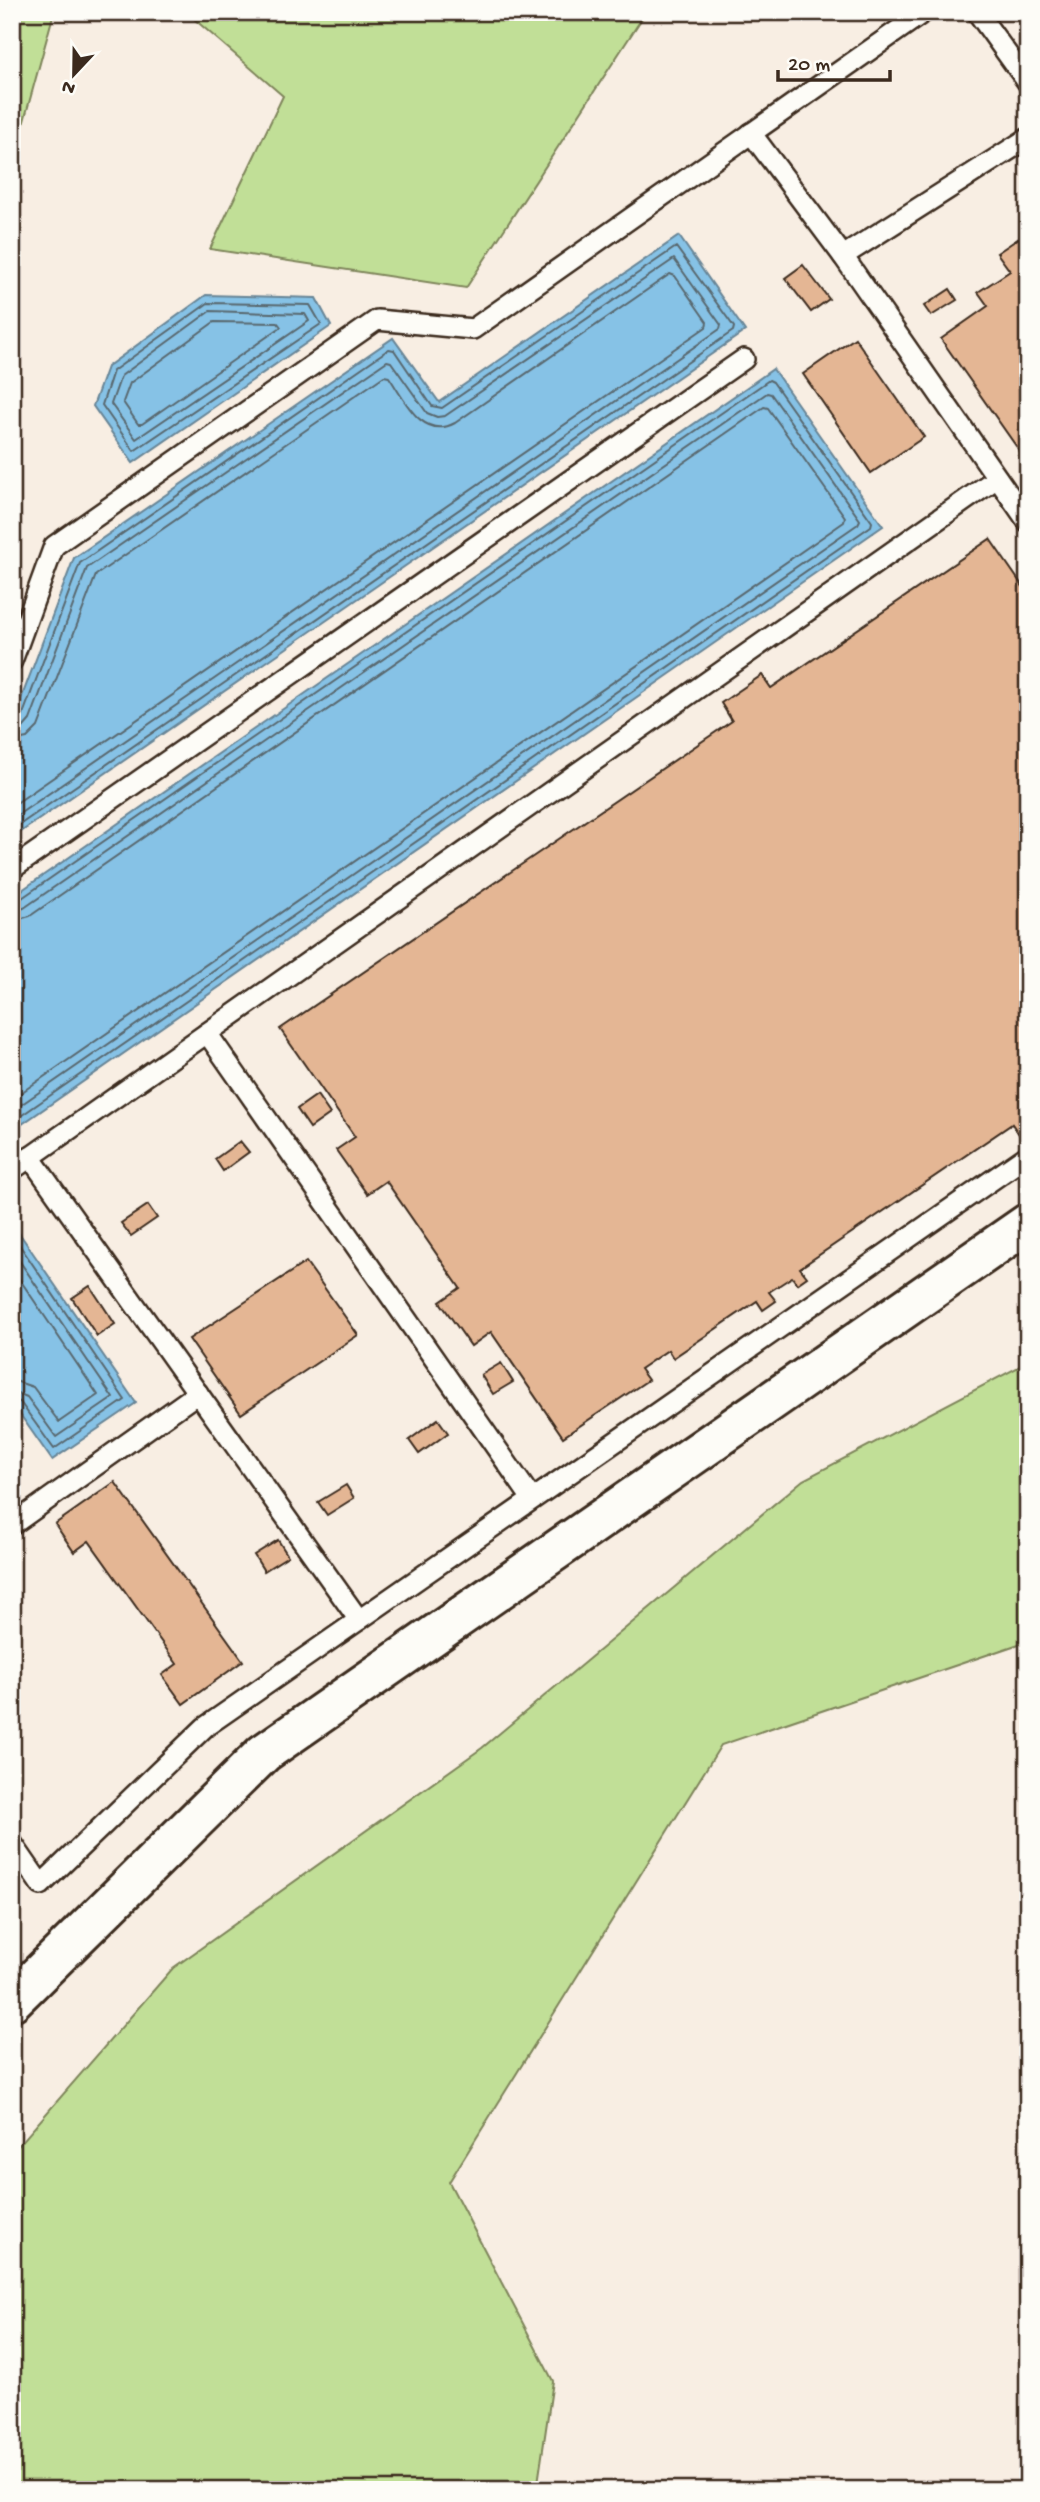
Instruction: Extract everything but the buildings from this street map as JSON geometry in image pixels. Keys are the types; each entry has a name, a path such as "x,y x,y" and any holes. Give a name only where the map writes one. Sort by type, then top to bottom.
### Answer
{"street":[{"path":"12,2001 264,1753 1028,1223"}],"lane":[{"path":"12,660 54,546 65,538 377,320 473,329 924,12"},
{"path":"976,12 1028,83"},
{"path":"751,133 843,256 1028,522"},
{"path":"843,256 1028,138"},
{"path":"12,869 744,359"},
{"path":"12,1170 997,478"},
{"path":"207,1033 532,1500"},
{"path":"12,1843 41,1885 205,1727 1028,1155"},
{"path":"30,1157 359,1620"},
{"path":"12,1525 198,1393"}],"green space":[{"path":"12,12 54,12 12,165"},
{"path":"186,12 646,12 466,288 210,249 283,96"},
{"path":"1028,1362 1028,1641 721,1745 449,2182 553,2381 537,2490 12,2490 12,2153 173,1968 482,1748 803,1480"}],"water":[{"path":"679,236 745,331 12,838 12,723 74,558 393,338 439,402"},
{"path":"206,295 316,298 331,326 133,463 93,406 107,367"},
{"path":"773,369 883,526 12,1131 12,897"},
{"path":"13,1224 136,1403 52,1460 12,1403"}]}
